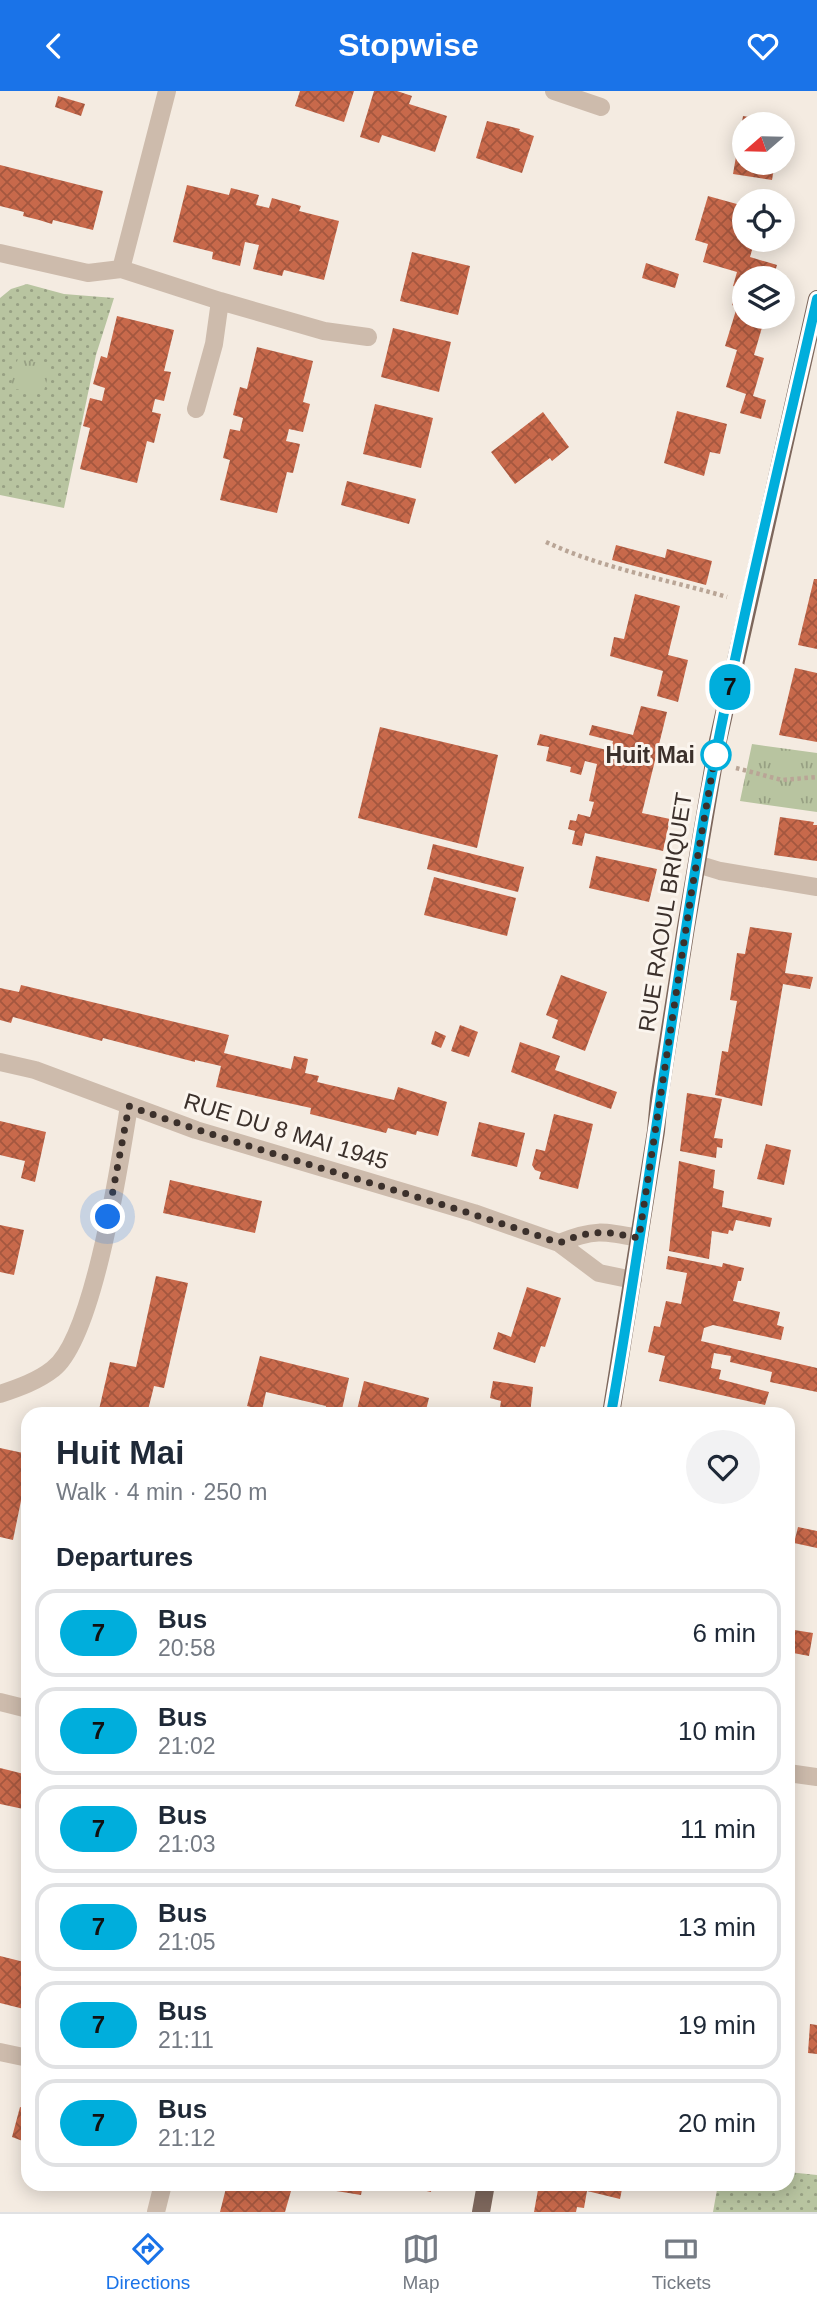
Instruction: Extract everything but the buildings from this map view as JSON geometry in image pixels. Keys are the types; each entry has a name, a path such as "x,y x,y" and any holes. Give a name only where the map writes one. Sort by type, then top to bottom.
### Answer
{"main road":[{"name":"RUE RAOUL BRIQUET","path":"612,1407 713,767 817,299"},
{"path":"481,2212 485,2191"}],"street":[{"path":"121,269 167,91"},
{"path":"554,91 601,107"},
{"path":"0,253 88,274 121,269 324,331 368,337"},
{"path":"196,409 214,344 220,301"},
{"path":"697,864 720,871 817,887"},
{"name":"RUE DU 8 MAI 1945","path":"0,1062 35,1070 196,1130 474,1213 559,1243 599,1273 634,1280"},
{"path":"0,1394 54,1369 69,1352 84,1319 103,1241 129,1106"},
{"path":"559,1243 582,1234 605,1231 639,1238"},
{"path":"0,1702 21,1707"},
{"path":"795,1774 817,1777"},
{"path":"0,2052 21,2056"},
{"path":"156,2212 161,2191"}],"path":[{"path":"546,542 636,574 748,603"},
{"path":"713,767 735,768 782,780 817,777"}],"green space":[{"path":"27,284 64,294 114,298 96,355 64,508 0,495 0,298 11,289"},
{"path":"18,358 51,366 43,394 10,388"},
{"path":"752,744 817,753 817,812 740,801"},
{"path":"795,2173 817,2175 817,2212 713,2212 717,2191 795,2191"}],"bus line":[{"name":"7","path":"612,1407 634,1280 692,889 717,745 817,299"}],"place":[{"name":"Huit Mai","path":"716,755"}],"route":[{"path":"108,1217 129,1106 196,1130 474,1213 559,1243 582,1234 605,1231 639,1238 692,889 717,745 716,755"}]}
